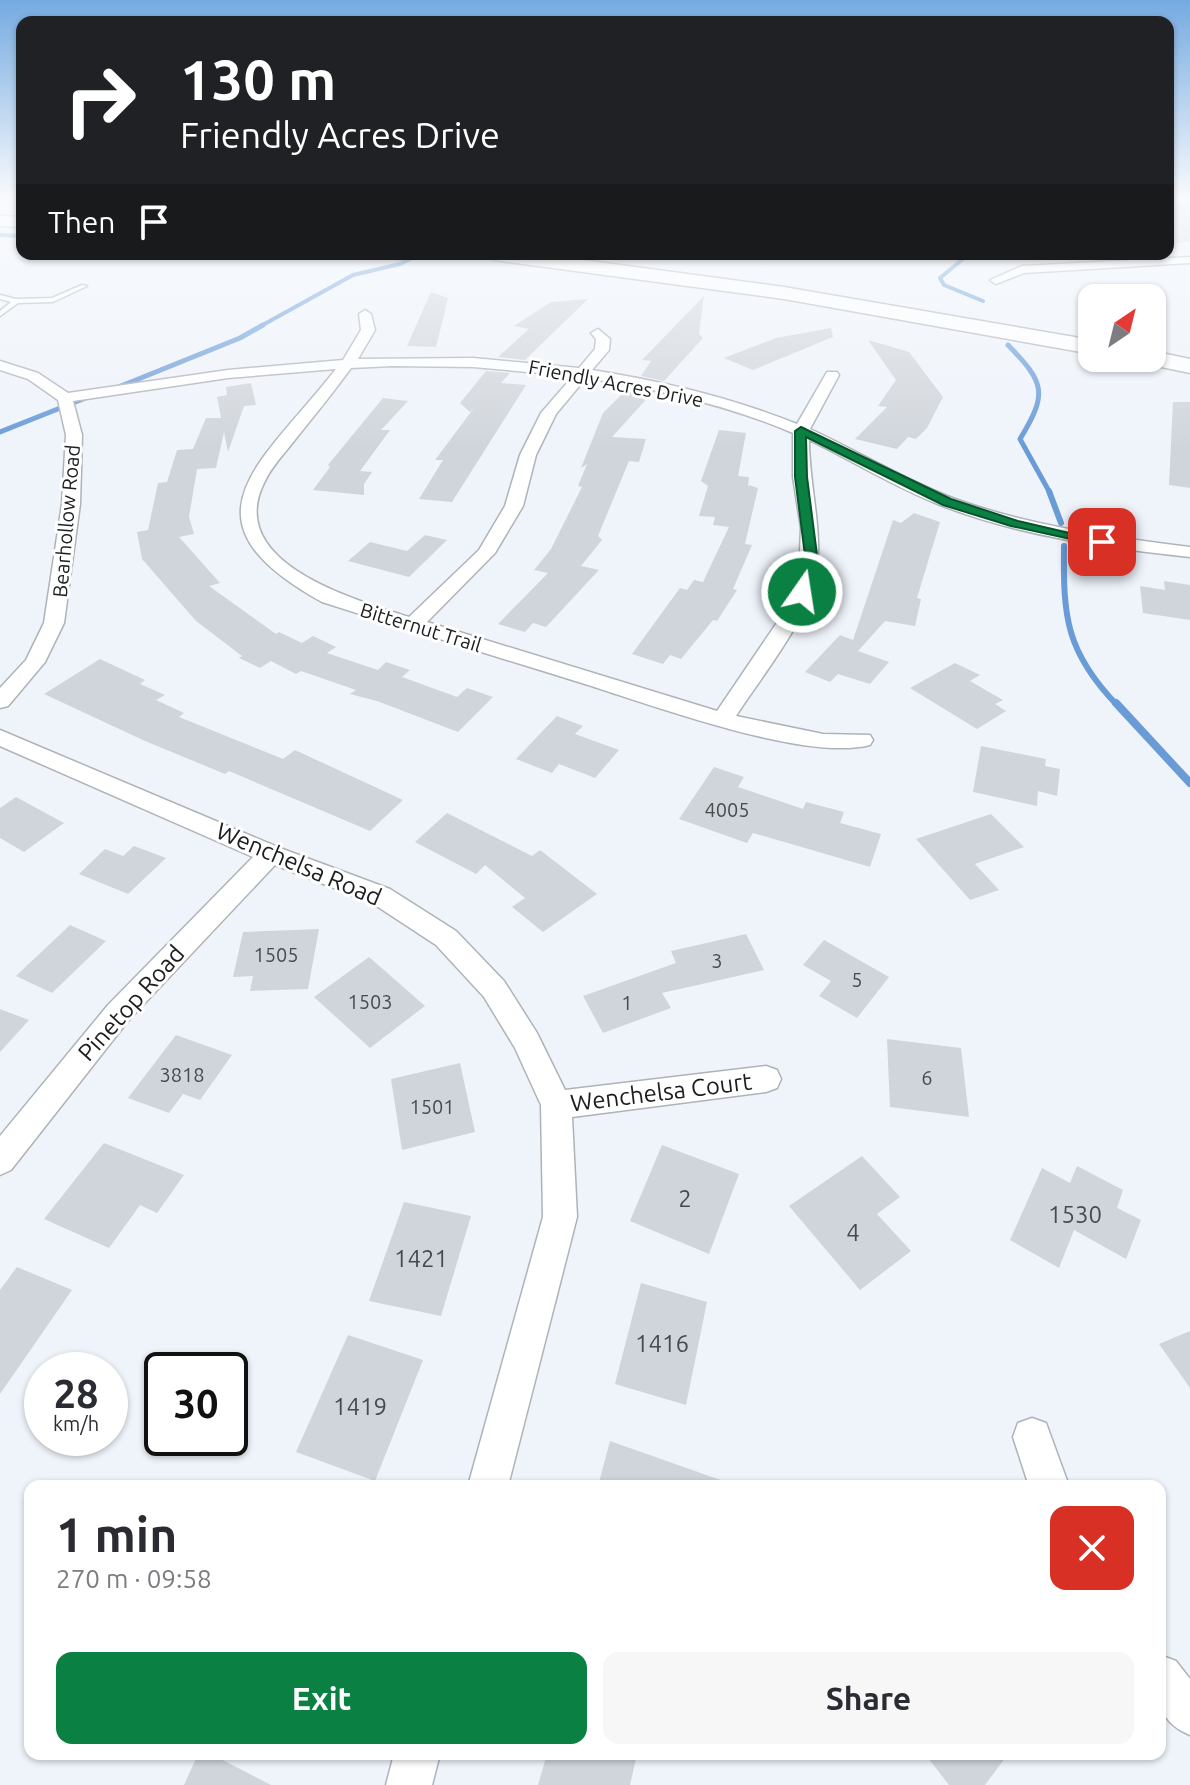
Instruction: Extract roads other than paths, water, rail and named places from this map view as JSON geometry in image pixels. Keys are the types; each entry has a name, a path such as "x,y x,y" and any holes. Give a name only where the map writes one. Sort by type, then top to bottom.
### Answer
{"highway":[{"path":"697,281 784,293 1078,345"},
{"path":"791,281 1078,329"},
{"path":"1166,345 1190,350"},
{"path":"1166,361 1190,366"}],"street":[{"name":"Bitternut Trail","path":"365,314 368,330 349,362 254,485 248,519 252,533 276,565 297,581 329,598 722,720 823,741 862,740"},
{"path":"413,624 486,553 514,506 528,455 549,413 602,350 603,339 598,333"},
{"name":"Friendly Acres Drive","path":"65,398 254,369 349,362 455,361 584,373 651,385 715,402 801,431 907,485 985,515 1076,537 1190,552"},
{"path":"0,365 33,376 65,398"},
{"path":"722,720 788,621 808,574 810,528 801,477 801,431 832,375"},
{"name":"Bearhollow Road","path":"0,701 35,662 54,623 71,504 74,435 65,398"},
{"name":"Wenchelsa Road","path":"0,737 271,854 381,896 446,938 494,989 527,1042 556,1105 560,1217 490,1480"},
{"name":"Pinetop Road","path":"0,1160 118,1013 271,854"},
{"name":"Wenchelsa Court","path":"556,1105 766,1079"},
{"path":"1032,1437 1047,1480"},
{"path":"1166,1684 1190,1713"},
{"path":"409,1785 415,1760"}],"lane":[{"path":"0,297 16,301 53,300 84,286"},
{"path":"0,314 16,301"}],"waterway":[{"path":"259,327 342,281"},
{"path":"942,281 944,285 983,301"},
{"path":"116,388 240,338 263,325"},
{"path":"1008,345 1029,369 1038,389 1035,410 1020,439 1049,492"},
{"path":"0,432 88,397"},
{"path":"1049,492 1061,523"},
{"path":"1064,546 1065,593 1071,632 1087,668 1117,705"},
{"path":"1116,703 1190,783"}]}
